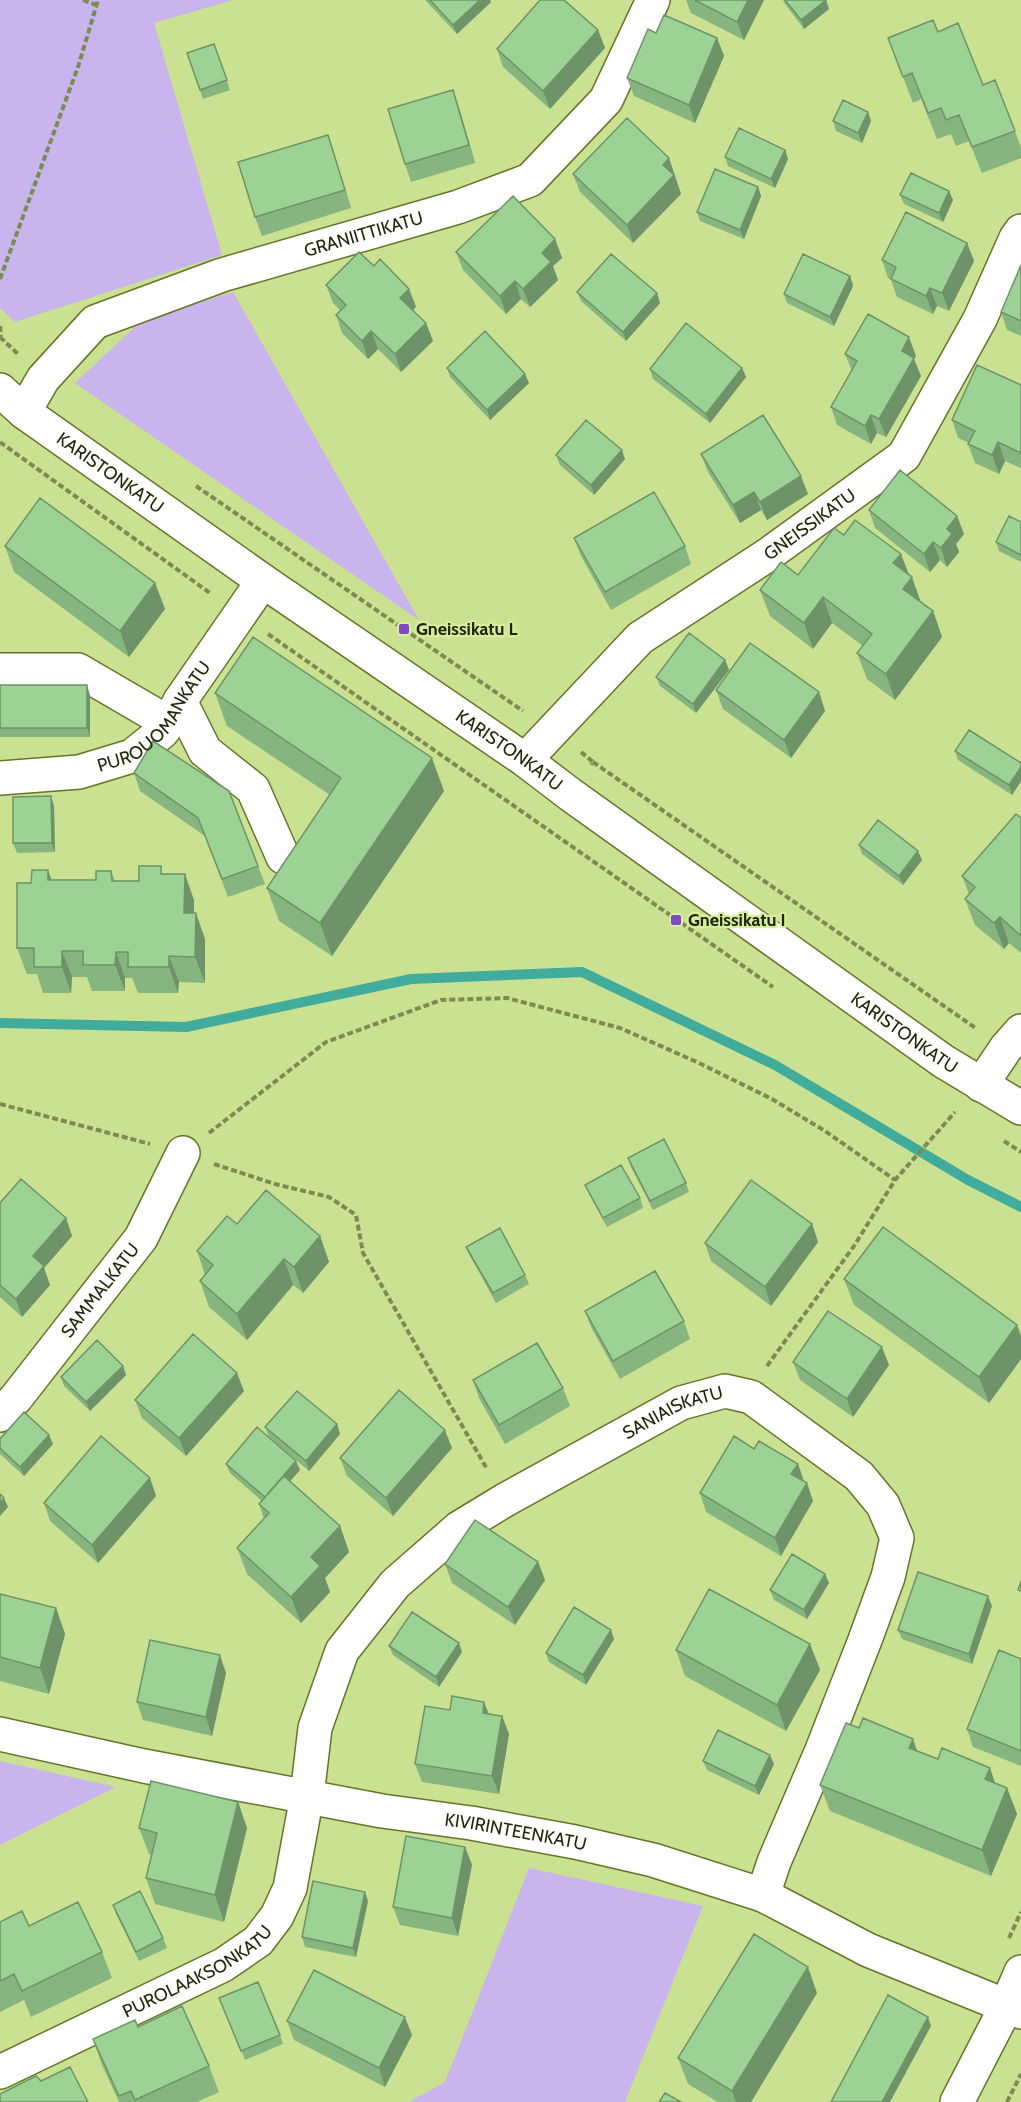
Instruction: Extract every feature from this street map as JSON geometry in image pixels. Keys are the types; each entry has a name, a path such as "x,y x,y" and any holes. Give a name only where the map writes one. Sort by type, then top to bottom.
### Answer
{"street":[{"name":"GRANIITTIKATU","path":"24,412 43,379 95,322 222,274 459,207 530,180 606,100 653,0"},
{"name":"GNEISSIKATU","path":"525,759 640,638 769,554 904,456 980,319 1021,231"},
{"name":"KARISTONKATU","path":"0,390 24,412 263,581 525,759 571,795 943,1061 1021,1108"},
{"name":"PUROUOMANKATU","path":"0,778 79,772 132,756 162,732 263,581"},
{"path":"0,670 78,670 174,712 205,752 253,789 283,857"},
{"path":"981,1085 1013,1039"},
{"name":"SAMMALKATU","path":"0,1415 16,1398 141,1238 183,1154"},
{"name":"SANIAISKATU","path":"307,1796 315,1728 342,1651 395,1584 459,1527 681,1403 725,1391 751,1396 860,1476 883,1505 897,1538 888,1578 865,1640 822,1750 774,1862 763,1895"},
{"name":"KIVIRINTEENKATU","path":"0,1734 144,1766 382,1811 471,1823 575,1842 653,1860 763,1895 868,1950 1014,2009"},
{"name":"PUROLAAKSONKATU","path":"0,2072 223,1965 258,1941 277,1916 290,1888 307,1796"},
{"path":"957,2102 1014,2009 1021,1972"}],"path":[{"path":"0,279 78,67 97,3 83,0"},
{"path":"0,326 1,339"},
{"path":"0,442 240,615 775,988"},
{"path":"593,762 1013,1039"},
{"path":"183,1154 326,1042 441,1000 507,998 620,1028 699,1063 772,1099 825,1131 895,1180"},
{"path":"0,1104 183,1154 274,1184 329,1197 356,1215 363,1253 506,1500"},
{"path":"947,1107 964,1118"},
{"path":"739,1394 771,1362 854,1246 895,1180 955,1112"},
{"path":"1002,1140 1021,1152"},
{"path":"1006,2102 1021,2074"}],"shaded area":[{"path":"0,0 233,0 154,23 222,255 15,322 0,308"},
{"path":"233,292 419,620 75,383 140,322"},
{"path":"0,1761 116,1787 0,1845"},
{"path":"529,1868 703,1906 625,2102 409,2102 445,2082"}],"building":[{"path":"430,0 480,0 453,25"},
{"path":"540,0 564,0 598,30 543,91 497,49"},
{"path":"695,0 748,0 737,22"},
{"path":"785,0 826,0 801,20"},
{"path":"664,15 717,38 689,105 627,78 648,29 656,33"},
{"path":"933,20 938,32 958,23 983,85 995,80 1015,131 972,147 959,115 946,120 941,108 928,113 912,73 903,77 888,38"},
{"path":"214,44 227,80 200,90 187,53"},
{"path":"453,90 469,145 405,164 388,109"},
{"path":"843,100 868,112 858,133 833,121"},
{"path":"627,118 669,158 663,165 674,175 627,225 573,174"},
{"path":"739,128 785,150 771,179 725,157"},
{"path":"328,135 345,190 255,217 238,162"},
{"path":"715,169 758,187 740,230 697,212"},
{"path":"911,173 949,191 939,213 900,195"},
{"path":"513,196 555,239 542,253 551,262 523,289 515,281 500,296 456,252"},
{"path":"906,212 967,243 942,293 930,288 926,296 891,279 896,267 882,260"},
{"path":"359,252 374,266 380,259 409,289 400,298 426,323 395,354 371,331 362,341 336,315 346,305 326,285"},
{"path":"611,254 657,293 623,332 577,292"},
{"path":"803,254 850,276 830,317 784,294"},
{"path":"1021,265 1021,321 1001,312"},
{"path":"868,314 909,337 902,351 914,358 879,419 871,415 865,426 831,407 857,361 845,354"},
{"path":"686,323 742,368 706,414 650,369"},
{"path":"485,331 525,374 487,410 447,368"},
{"path":"977,365 1021,385 1021,453 998,442 992,455 968,444 975,431 952,420"},
{"path":"763,415 801,476 760,502 754,492 733,505 701,454"},
{"path":"586,420 622,450 591,485 556,455"},
{"path":"900,470 957,516 947,529 952,534 941,548 933,542 924,554 869,510"},
{"path":"654,492 685,546 605,592 574,538"},
{"path":"40,498 155,583 120,631 5,546"},
{"path":"1009,516 1021,522 1021,555 996,542"},
{"path":"855,520 901,554 893,563 912,577 903,589 933,611 886,674 857,653 872,634 823,597 804,623 760,590 781,562 798,575 834,528 844,535"},
{"path":"689,633 725,660 693,704 656,677"},
{"path":"253,637 432,758 320,923 267,888 341,778 215,693"},
{"path":"750,643 819,692 784,740 716,690"},
{"path":"0,685 87,685 87,728 0,728"},
{"path":"969,730 1021,763 1021,767 1009,785 955,751"},
{"path":"153,741 229,791 258,866 222,879 198,818 134,773"},
{"path":"51,796 52,843 13,843 13,797"},
{"path":"1016,814 1021,818 1020,935 1000,917 994,923 965,899 975,887 962,876"},
{"path":"878,820 918,851 899,876 859,845"},
{"path":"139,866 161,866 161,874 185,874 184,913 196,913 195,957 169,956 169,967 128,967 128,952 116,952 115,965 83,965 83,951 62,951 62,967 34,967 34,948 17,948 17,883 31,883 32,870 48,870 48,880 96,880 96,871 111,871 112,881 139,881"},
{"path":"664,1139 686,1183 650,1201 628,1158"},
{"path":"621,1165 640,1198 603,1218 585,1185"},
{"path":"21,1179 66,1218 33,1256 44,1266 16,1299 0,1285 0,1203"},
{"path":"751,1180 812,1224 765,1287 705,1243"},
{"path":"266,1190 320,1236 294,1267 284,1259 237,1314 200,1281 213,1265 197,1251 227,1216 237,1224"},
{"path":"883,1227 1017,1325 979,1377 844,1279"},
{"path":"500,1228 525,1275 493,1293 466,1247"},
{"path":"655,1271 684,1321 613,1361 585,1311"},
{"path":"828,1311 882,1347 847,1399 793,1362"},
{"path":"193,1334 237,1373 179,1438 135,1400"},
{"path":"97,1340 123,1366 86,1402 61,1377"},
{"path":"537,1343 563,1388 499,1425 473,1380"},
{"path":"399,1390 445,1430 386,1498 340,1458"},
{"path":"297,1391 337,1424 306,1461 265,1427"},
{"path":"24,1412 49,1435 20,1467 0,1448 0,1439"},
{"path":"257,1427 296,1461 265,1497 226,1464"},
{"path":"101,1436 150,1478 92,1545 44,1503"},
{"path":"734,1436 754,1449 759,1441 798,1464 791,1474 807,1483 775,1538 700,1493"},
{"path":"284,1476 340,1526 311,1557 320,1566 291,1597 237,1548 269,1513 259,1504"},
{"path":"475,1520 538,1562 508,1607 445,1564"},
{"path":"792,1554 825,1574 804,1610 770,1590"},
{"path":"918,1572 988,1596 969,1654 898,1630"},
{"path":"709,1589 810,1644 777,1705 676,1650"},
{"path":"0,1594 56,1608 40,1668 0,1657"},
{"path":"574,1607 611,1630 583,1675 546,1653"},
{"path":"412,1612 459,1643 436,1677 389,1646"},
{"path":"150,1640 220,1655 206,1717 137,1702"},
{"path":"999,1650 1021,1659 1021,1751 967,1729"},
{"path":"452,1696 484,1702 483,1713 502,1716 492,1776 415,1764 425,1706 450,1710"},
{"path":"863,1718 913,1739 909,1748 938,1759 942,1748 990,1768 985,1779 1007,1788 982,1850 820,1785 846,1723 859,1728"},
{"path":"718,1730 770,1755 755,1786 703,1761"},
{"path":"151,1781 238,1802 215,1895 146,1878 157,1833 139,1828"},
{"path":"406,1836 465,1847 452,1918 393,1907"},
{"path":"313,1881 365,1892 353,1948 302,1937"},
{"path":"140,1891 163,1938 136,1952 113,1905"},
{"path":"78,1902 102,1952 22,1991 14,1974 0,1981 0,1922 22,1911 29,1926"},
{"path":"754,1934 808,1967 732,2091 678,2058"},
{"path":"314,1970 405,2017 379,2068 287,2021"},
{"path":"258,1982 280,2035 241,2051 219,1998"},
{"path":"888,1995 928,2017 882,2102 831,2102"},
{"path":"182,2006 209,2066 135,2100 131,2091 119,2096 93,2039 135,2020 138,2027"},
{"path":"70,2067 88,2102 0,2102 0,2094 36,2076 41,2081"},
{"path":"665,2093 681,2102 659,2102"}],"waterway":[{"path":"0,1023 186,1027 411,979 582,972 775,1065 968,1180 1021,1207"}],"place":[{"name":"Gneissikatu L","path":"404,629"},
{"name":"Gneissikatu I","path":"676,920"}]}
